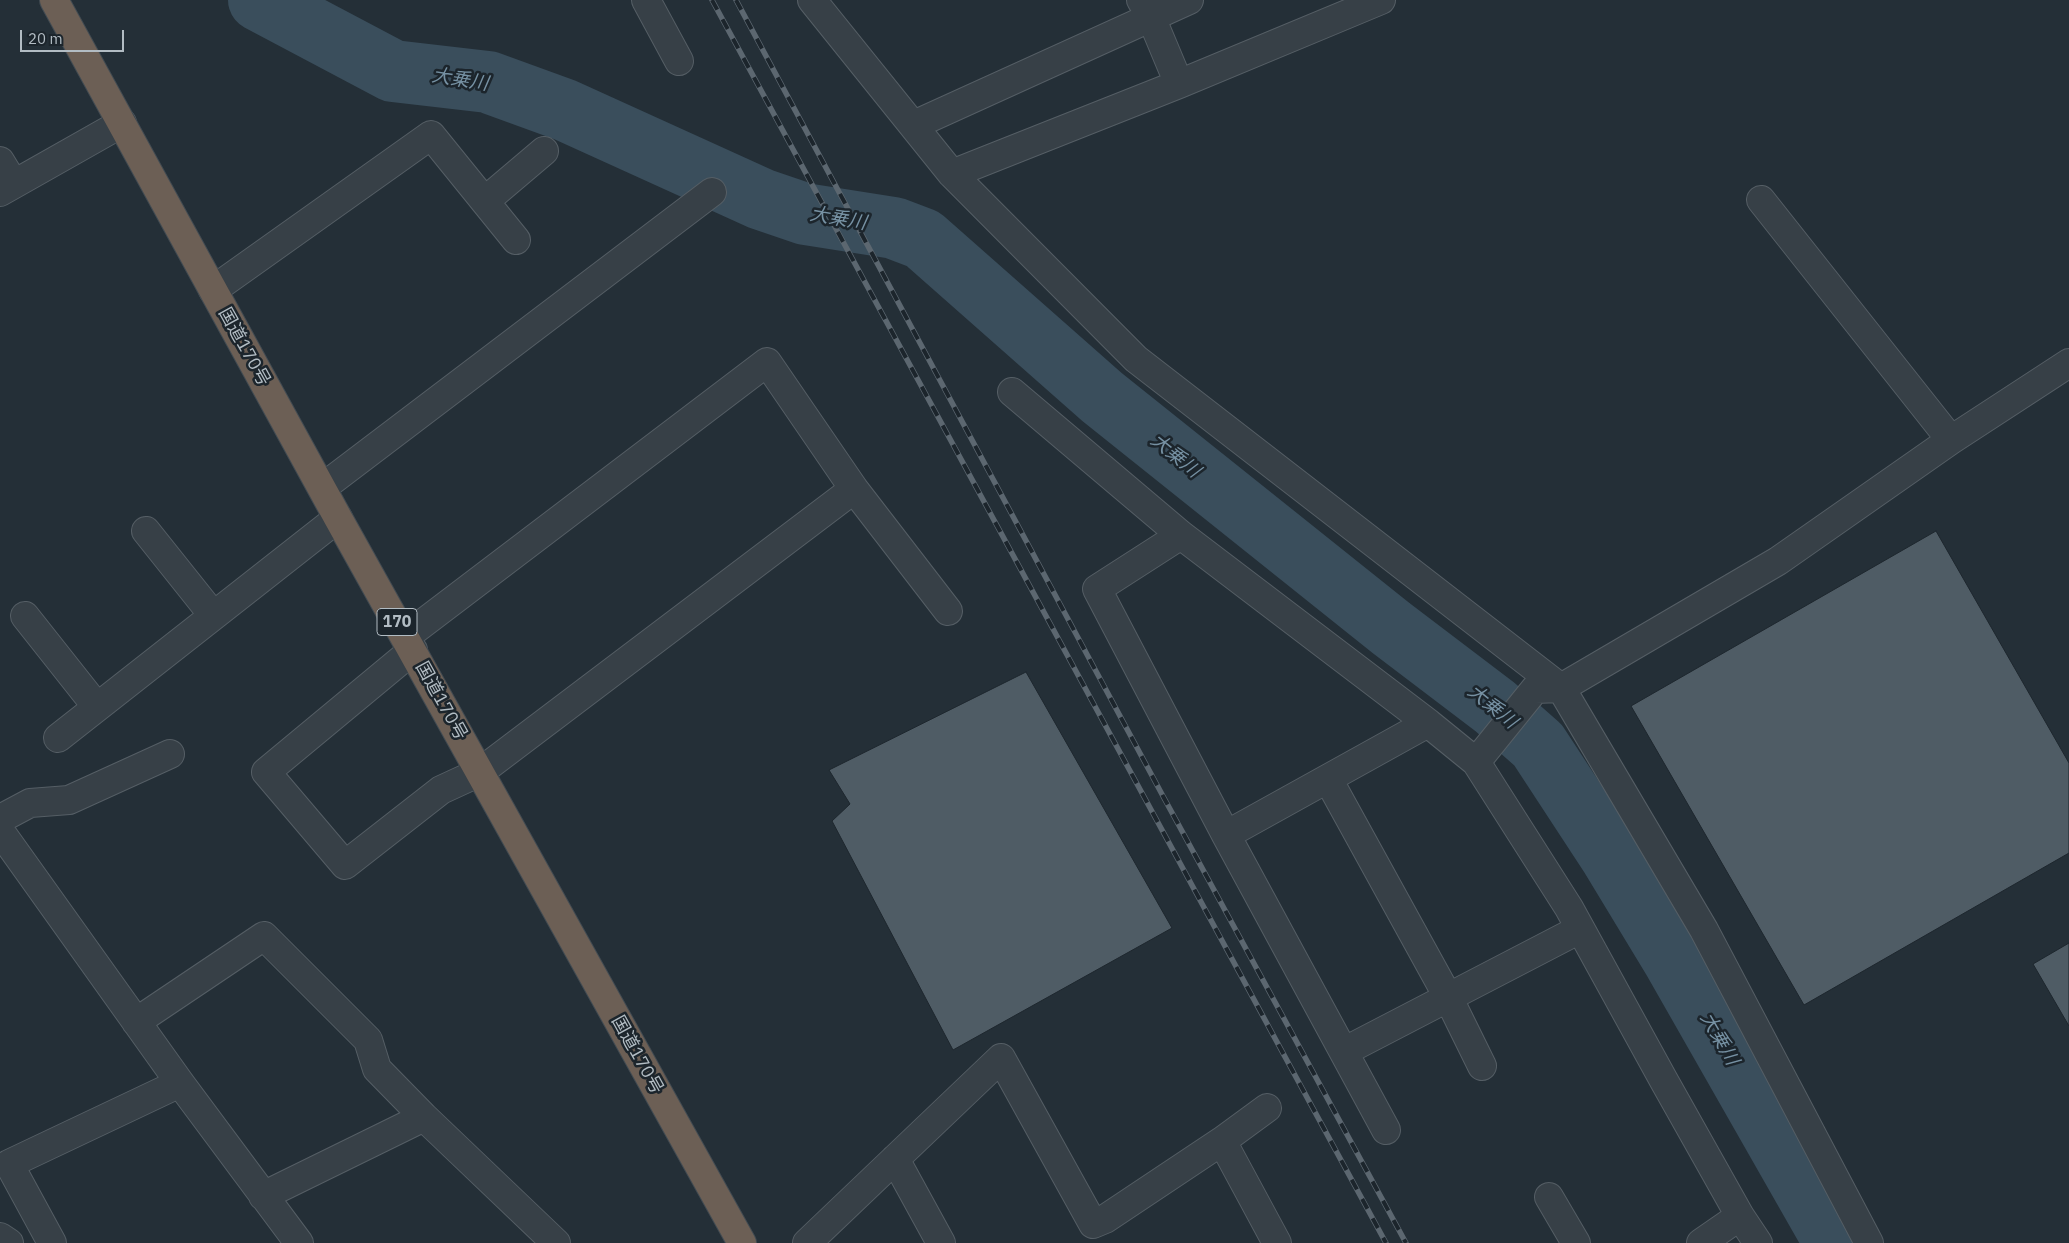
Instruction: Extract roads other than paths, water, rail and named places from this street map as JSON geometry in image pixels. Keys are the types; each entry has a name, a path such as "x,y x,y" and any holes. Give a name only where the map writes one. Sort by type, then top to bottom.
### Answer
{"highway":[{"name":"国道170号","path":"54,0 338,518 742,1243"}],"street":[{"path":"646,0 679,62"},
{"path":"812,0 952,174 1136,359 1548,688 1704,930 1869,1243"},
{"path":"914,125 1146,9 1189,0"},
{"path":"952,174 1179,84 1381,0"},
{"path":"1146,9 1179,84"},
{"path":"0,161 7,188 122,123"},
{"path":"213,290 431,135 516,240"},
{"path":"485,201 544,150"},
{"path":"322,488 712,192"},
{"path":"1761,200 1951,440"},
{"path":"854,489 480,772 441,790 345,865 266,772 409,644 766,362 854,489 948,611"},
{"path":"1482,755 1548,688 1778,561 1951,440 2069,362"},
{"path":"1012,392 1181,535 1428,723 1482,755 1740,1216 1758,1243"},
{"path":"58,738 338,518"},
{"path":"146,531 213,615"},
{"path":"1181,535 1097,589 1226,835 1345,1051 1386,1130"},
{"path":"25,616 97,707"},
{"path":"1226,835 1428,723"},
{"path":"0,819 30,803 69,800 170,754"},
{"path":"1328,779 1448,997 1482,1066"},
{"path":"0,831 180,1083 299,1243"},
{"path":"1345,1051 1580,929"},
{"path":"136,1022 264,936 368,1040 377,1069 424,1118 556,1243"},
{"path":"807,1243 1001,1058 1098,1234"},
{"path":"52,1243 9,1164 180,1083"},
{"path":"1098,1234 1105,1219 1222,1141 1267,1108"},
{"path":"263,1196 424,1118"},
{"path":"1222,1141 1277,1243"},
{"path":"895,1159 941,1243"},
{"path":"1549,1197 1576,1243"},
{"path":"1701,1243 1740,1216"},
{"path":"0,1237 10,1243"}],"waterway":[{"name":"大乗川","path":"259,0 393,71 488,82 565,110 761,199 805,214 894,228 923,239 1102,397 1391,628 1495,707 1538,745 1610,855 1673,959 1835,1243"}],"railway":[{"path":"712,0 1386,1243"},
{"path":"736,0 1164,798 1406,1243"}]}
